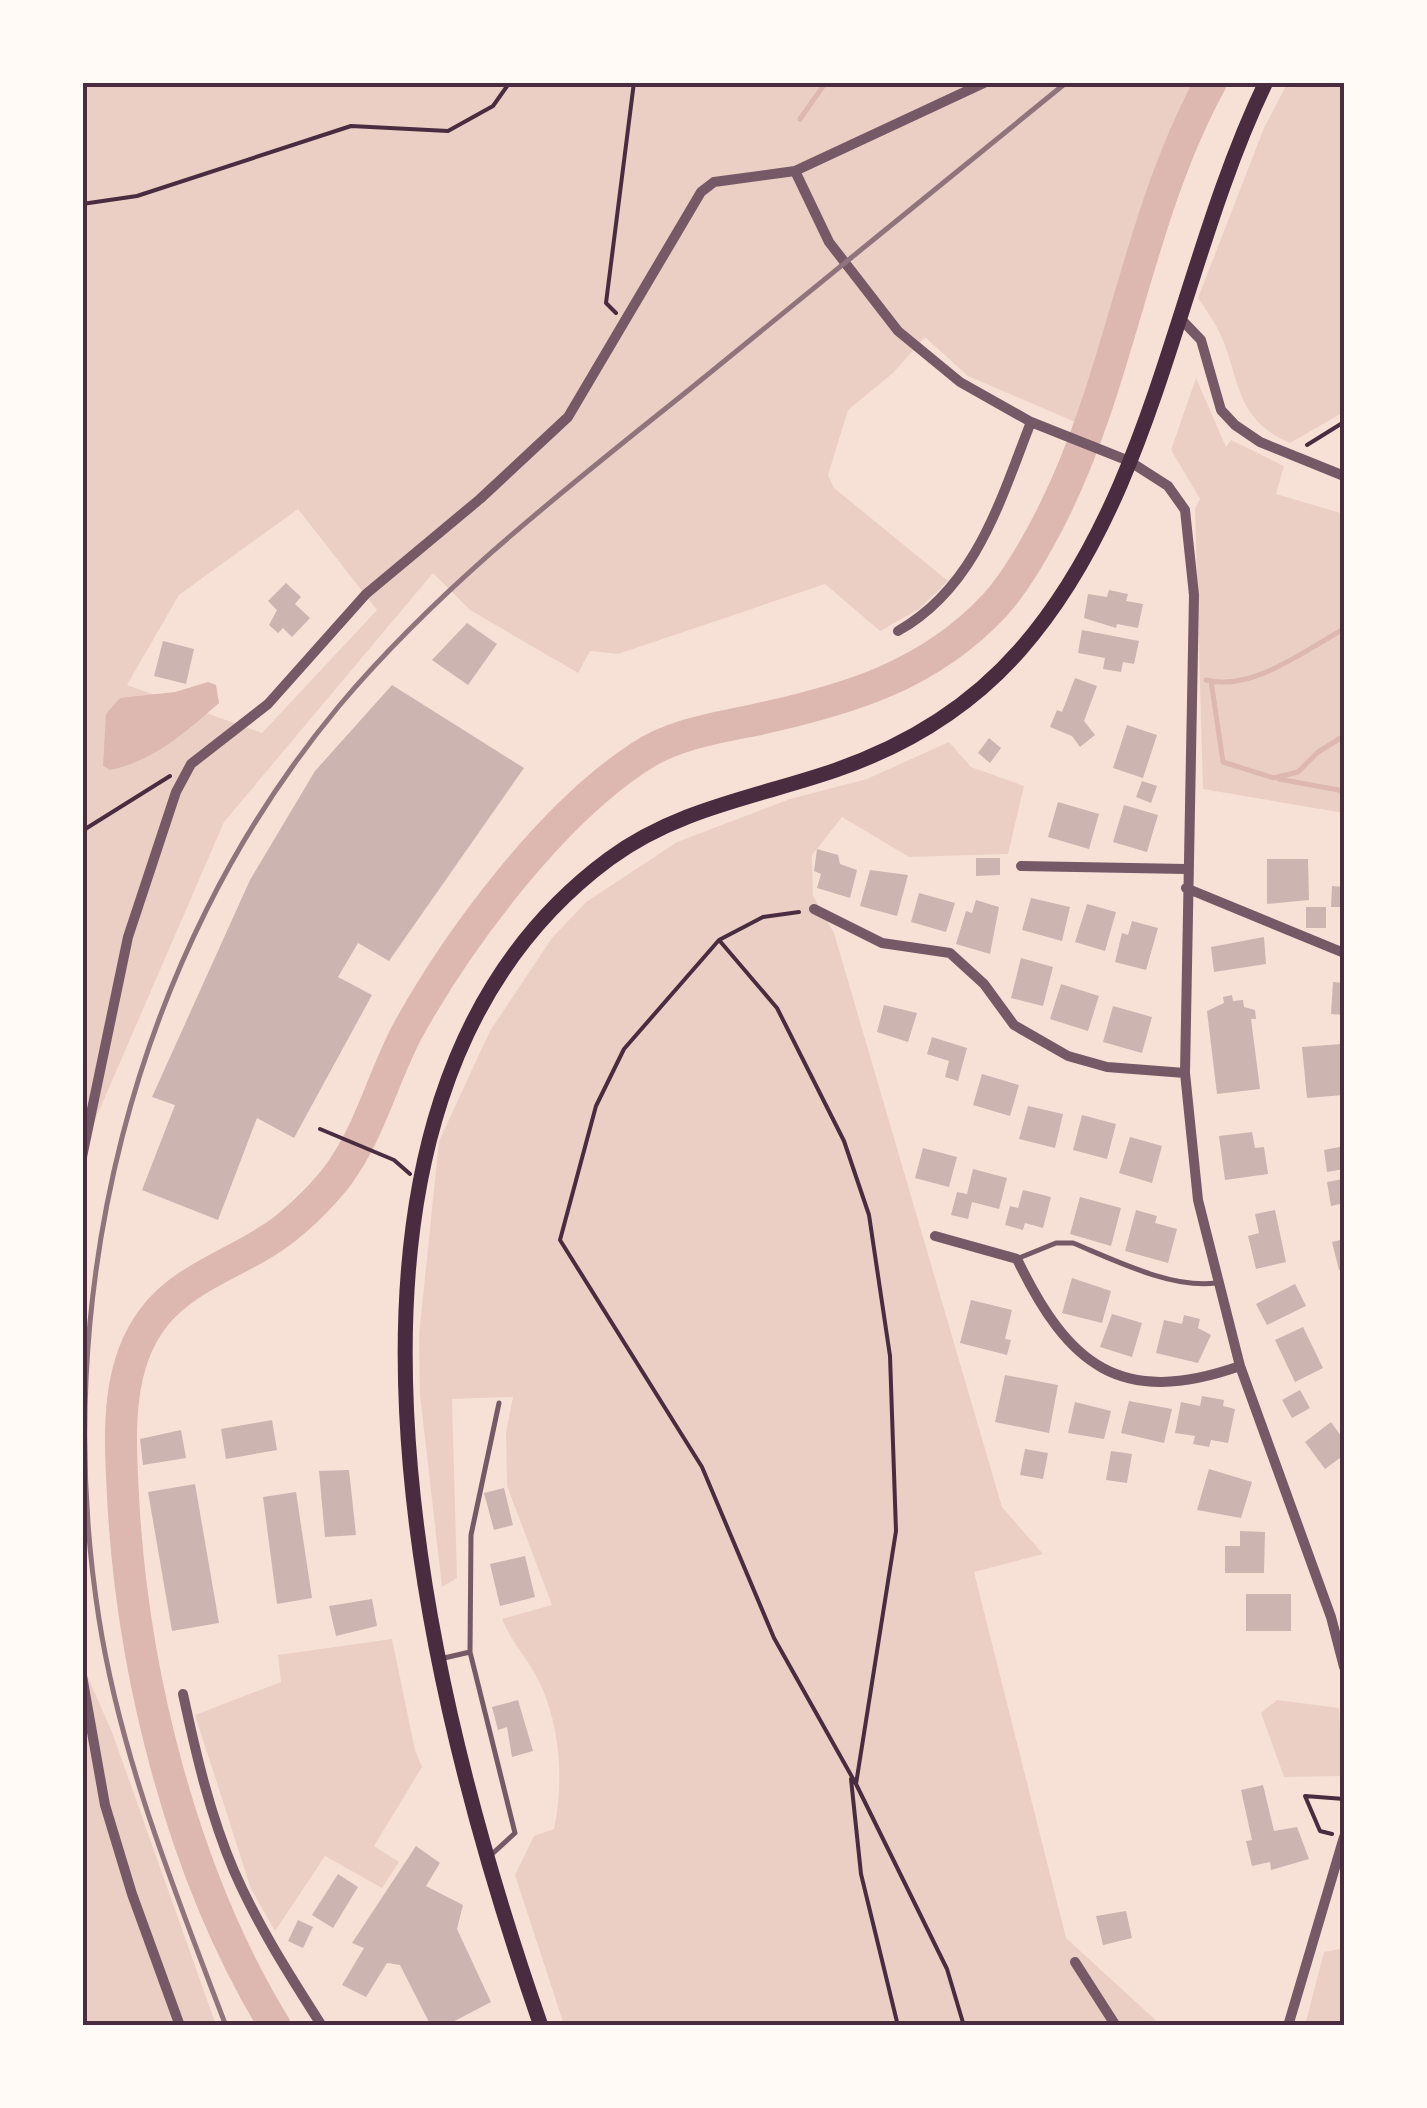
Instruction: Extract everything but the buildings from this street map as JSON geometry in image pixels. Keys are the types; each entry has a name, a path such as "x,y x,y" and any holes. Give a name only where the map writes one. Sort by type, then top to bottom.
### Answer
{"main road":[{"path":"541,2026 490,1857 442,1658 406,1432 404,1301 417,1180 430,1127 471,1027 498,980 566,897 606,861 682,818 875,756 958,710 1022,648 1054,608 1105,516 1129,461 1224,177 1266,82"}],"street":[{"path":"82,1157 128,937 176,792 191,764 268,704 366,594 480,499 568,417 701,192 714,182 796,172 986,82"},
{"path":"796,172 829,242 898,330 960,382 1031,422 1129,461 1168,486 1185,510 1192,559 1185,1072 1198,1200 1240,1366 1331,1616 1344,1667"},
{"path":"1179,317 1201,340 1222,410 1260,442 1344,476"},
{"path":"898,631 922,618 961,577 990,530 1031,422"},
{"path":"1021,866 1186,869"},
{"path":"1186,888 1344,953"},
{"path":"814,909 882,944 950,953 984,984 1014,1025 1068,1056 1107,1067 1185,1072"},
{"path":"935,1236 1017,1259 1038,1302 1063,1339 1089,1362 1117,1376 1176,1382 1240,1366"},
{"path":"82,1676 105,1805 132,1894 180,2026"},
{"path":"183,1694 199,1764 233,1868 254,1913 322,2026"},
{"path":"1288,2026 1344,1837"},
{"path":"1075,1962 1116,2026"}],"lane":[{"path":"1017,1259 1056,1243 1073,1243 1178,1279 1201,1285 1216,1283"},
{"path":"490,1857 515,1833 470,1652 471,1536 499,1402"},
{"path":"1331,1616 1344,1617"},
{"path":"442,1658 470,1652"}],"path":[{"path":"82,204 137,196 351,126 448,131 493,106 510,82"},
{"path":"626,324 606,303 634,82"},
{"path":"1290,456 1344,422"},
{"path":"82,832 191,764"},
{"path":"814,909 763,917 719,940 624,1049 596,1106 560,1240 702,1467 774,1638 856,1784 947,1969 964,2026"},
{"path":"719,940 778,1008 844,1141 869,1215 890,1356 896,1531 856,1784"},
{"path":"320,1129 394,1160 417,1180"},
{"path":"851,1779 861,1874 898,2026"},
{"path":"1344,1800 1304,1796 1320,1831 1344,1837"}],"shaded area":[{"path":"1288,82 1344,83 1344,412 1290,443 1260,424 1251,413 1238,388 1221,334 1198,298 1264,128"},
{"path":"83,83 1198,83 1159,168 1080,424 968,376 925,337 893,373 848,410 828,475 834,488 948,581 919,609 880,631 825,584 618,654 590,651 578,673 470,610 433,573 224,822 83,1148","holes":["298,509 377,610 262,733 127,685 179,595"]},
{"path":"1196,378 1226,447 1231,440 1284,466 1276,494 1344,514 1344,813 1203,789 1195,509 1200,499 1171,450"},
{"path":"208,682 216,685 219,703 182,735 126,766 110,770 103,766 106,714 120,698 175,692"},
{"path":"949,742 971,767 1024,786 1008,854 909,857 842,817 812,855 813,896 834,933 1002,1507 1043,1554 974,1572 1066,1938 1161,2025 564,2025 515,1875 534,1836 554,1829 559,1768 554,1725 541,1685 502,1619 552,1605 507,1486 506,1432 513,1397 452,1399 457,1578 442,1587 420,1395 419,1336 439,1141 490,1031 552,938 586,902 677,842 790,799 867,779"},
{"path":"392,1639 422,1767 374,1846 399,1862 382,1888 325,1856 275,1931 251,1889 195,1715 281,1682 278,1655"},
{"path":"82,1664 112,1732 216,2025 83,2025"},
{"path":"1277,1700 1339,1708 1342,1776 1284,1777 1261,1713"},
{"path":"1344,1948 1344,2025 1305,2025 1324,1952"}],"waterway":[{"path":"800,119 826,82"},
{"path":"275,2026 242,1967 188,1838 168,1770 137,1632 121,1450 126,1380 141,1337 167,1302 199,1279 270,1240 310,1207 333,1181 363,1133 408,1030 453,957 540,845 605,783 651,750 679,738 822,704 885,682 943,650 995,605 1035,548 1077,459 1165,187 1211,82"},
{"path":"1206,680 1224,682 1260,675 1344,629"},
{"path":"1211,681 1223,762 1274,778 1298,772 1318,752 1344,736"},
{"path":"1279,779 1344,791"}],"railway":[{"path":"226,2026 152,1826 121,1723 99,1619 86,1498 86,1377 98,1256 122,1137 158,1021 207,909 267,804 339,706 378,662 463,578 552,500 1067,82"}]}
